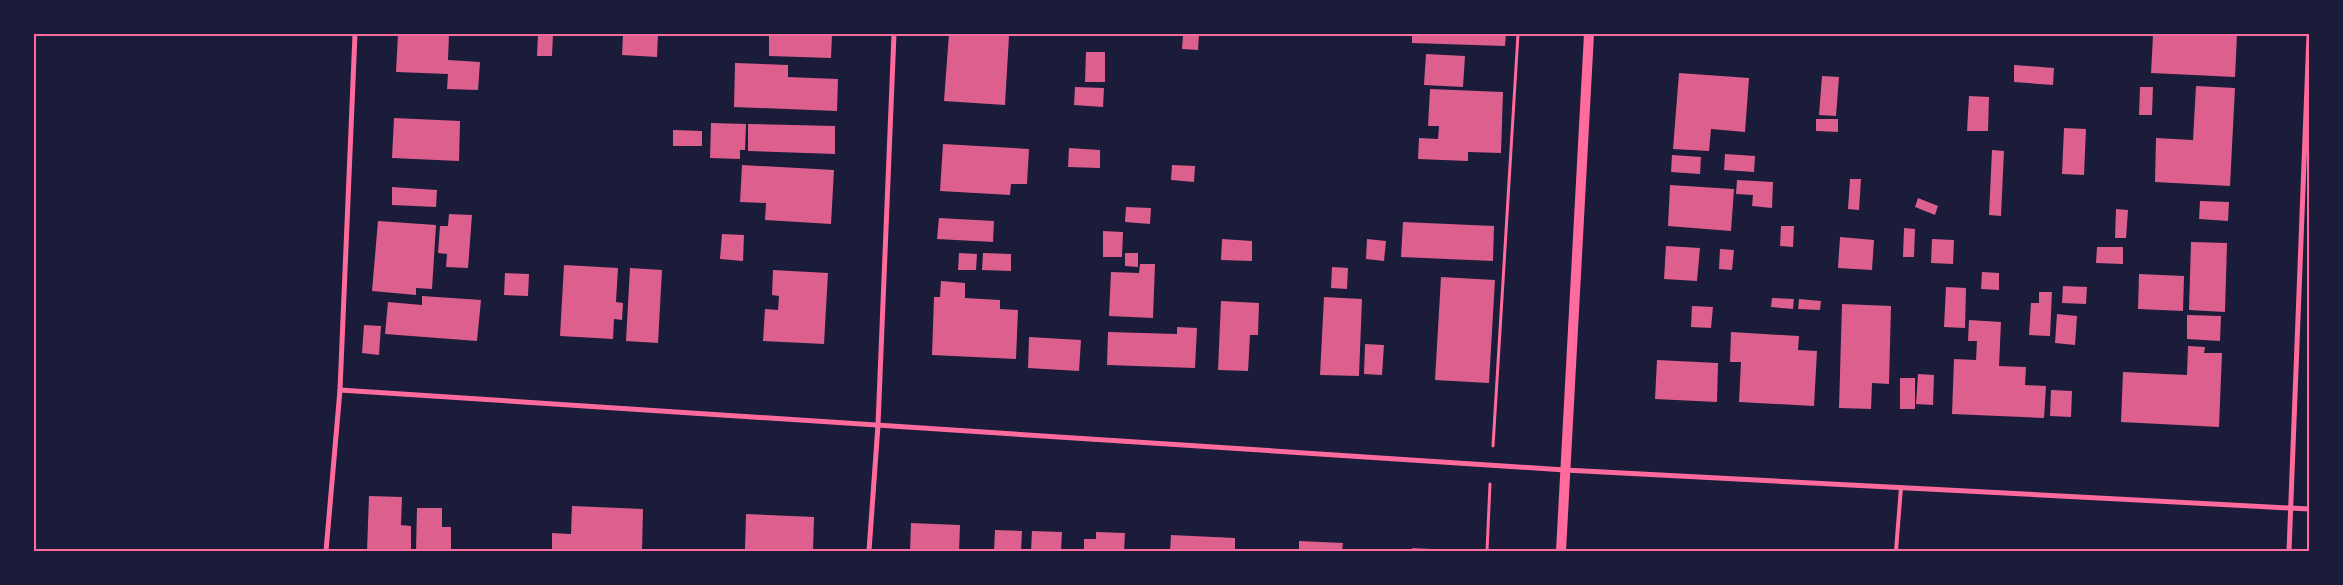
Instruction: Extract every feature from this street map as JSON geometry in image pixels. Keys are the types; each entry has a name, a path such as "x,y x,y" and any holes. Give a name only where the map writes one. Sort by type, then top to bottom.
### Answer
{"main road":[{"path":"1560,551 1589,34"}],"street":[{"path":"326,551 340,390 355,34"},
{"path":"869,551 878,425 894,34"},
{"path":"2289,551 2309,34"},
{"path":"340,390 1565,470 2309,509"}],"lane":[{"path":"1896,551 1901,487"}],"path":[{"path":"1487,551 1518,34"}],"building":[{"path":"398,34 449,34 448,60 480,62 478,90 447,89 448,74 396,72"},
{"path":"538,34 553,34 552,56 537,56"},
{"path":"623,34 658,34 657,57 622,55"},
{"path":"769,34 832,34 831,58 769,56"},
{"path":"949,34 1009,36 1005,105 944,101"},
{"path":"1183,34 1199,34 1198,50 1182,49"},
{"path":"1412,34 1506,34 1505,46 1412,43"},
{"path":"2175,34 2237,35 2235,77 2151,73 2153,35 2175,36"},
{"path":"1086,52 1105,52 1105,82 1085,82"},
{"path":"1426,54 1465,56 1463,87 1424,85"},
{"path":"735,63 788,65 788,77 838,79 837,111 734,107"},
{"path":"2014,65 2054,68 2053,85 2014,82"},
{"path":"1679,73 1749,78 1745,132 1711,129 1709,151 1673,149"},
{"path":"1822,76 1839,77 1836,116 1819,115"},
{"path":"2196,86 2235,88 2230,186 2155,182 2156,138 2193,140"},
{"path":"1075,87 1104,88 1103,107 1074,105"},
{"path":"2140,87 2153,87 2152,115 2139,115"},
{"path":"1430,89 1503,92 1501,153 1468,152 1468,161 1418,159 1419,138 1438,139 1439,126 1428,126"},
{"path":"1969,96 1989,97 1988,131 1967,131"},
{"path":"394,118 460,121 459,161 392,158"},
{"path":"1816,119 1838,119 1838,132 1816,131"},
{"path":"711,123 746,124 745,150 740,150 740,159 710,158"},
{"path":"748,124 835,126 835,154 748,151"},
{"path":"2064,128 2086,129 2084,175 2062,174"},
{"path":"673,130 702,131 702,146 673,146"},
{"path":"943,144 1029,149 1027,184 1011,184 1010,195 940,191"},
{"path":"1069,148 1100,150 1100,168 1068,167"},
{"path":"1992,150 2004,151 2001,216 1989,215"},
{"path":"1725,154 1755,156 1754,172 1724,170"},
{"path":"1672,155 1701,157 1700,174 1671,172"},
{"path":"742,165 834,170 831,224 765,220 766,203 740,202"},
{"path":"1172,165 1195,166 1194,182 1171,180"},
{"path":"1850,179 1861,179 1859,210 1848,209"},
{"path":"1737,180 1773,182 1772,208 1752,206 1753,195 1736,194"},
{"path":"1670,185 1734,189 1731,231 1668,226"},
{"path":"392,187 437,190 436,207 392,205"},
{"path":"1918,198 1938,206 1935,215 1915,207"},
{"path":"2200,201 2229,202 2228,221 2199,219"},
{"path":"1126,207 1151,208 1150,224 1125,222"},
{"path":"2116,209 2128,210 2126,238 2115,238"},
{"path":"449,214 472,215 468,268 446,267 447,254 438,253 440,226 448,226"},
{"path":"939,218 994,221 993,242 937,239"},
{"path":"378,221 436,225 432,289 416,288 416,295 372,291"},
{"path":"1403,222 1494,226 1493,261 1401,257"},
{"path":"1781,226 1794,226 1793,247 1780,246"},
{"path":"1904,228 1915,229 1914,257 1903,257"},
{"path":"1103,231 1123,232 1122,257 1103,257"},
{"path":"722,234 744,235 743,261 720,259"},
{"path":"1840,237 1874,240 1872,270 1838,268"},
{"path":"1222,239 1252,241 1252,261 1221,260"},
{"path":"1367,239 1386,241 1384,261 1366,259"},
{"path":"1932,239 1954,240 1953,264 1931,263"},
{"path":"2191,242 2227,243 2225,312 2189,310"},
{"path":"1666,246 1700,248 1697,281 1664,279"},
{"path":"2097,247 2123,247 2123,264 2096,263"},
{"path":"1720,249 1734,250 1732,270 1719,269"},
{"path":"959,253 977,254 976,270 958,270"},
{"path":"983,253 1011,254 1011,271 982,270"},
{"path":"1125,253 1138,253 1138,267 1125,266"},
{"path":"1140,264 1155,264 1153,318 1109,316 1111,272 1139,273"},
{"path":"564,265 618,268 616,302 623,303 622,320 614,319 613,339 560,336"},
{"path":"1332,267 1348,268 1347,289 1331,288"},
{"path":"630,268 662,270 658,343 626,341"},
{"path":"773,270 828,273 824,344 763,341 765,309 778,310 779,296 772,295"},
{"path":"1982,272 1999,273 1999,290 1981,289"},
{"path":"505,273 529,274 528,296 504,295"},
{"path":"2139,274 2184,276 2183,311 2138,309"},
{"path":"1441,277 1495,280 1489,383 1435,380"},
{"path":"941,281 965,283 965,298 1000,300 1000,309 1018,310 1016,359 932,355 934,297 940,297"},
{"path":"2063,286 2087,287 2086,304 2062,303"},
{"path":"1946,287 1966,288 1965,328 1944,327"},
{"path":"2039,292 2052,292 2050,336 2029,335 2031,303 2039,303"},
{"path":"422,296 481,300 477,341 385,334 388,302 422,305"},
{"path":"1324,297 1362,299 1359,376 1320,375"},
{"path":"1772,298 1794,299 1793,309 1771,307"},
{"path":"1799,299 1821,301 1820,310 1798,309"},
{"path":"1221,301 1259,303 1258,335 1250,335 1248,371 1218,370"},
{"path":"1842,304 1891,306 1889,384 1872,383 1871,409 1839,408"},
{"path":"1692,306 1713,307 1711,328 1691,327"},
{"path":"2057,314 2077,316 2075,345 2055,343"},
{"path":"2187,315 2221,316 2220,341 2187,339"},
{"path":"1969,320 2001,322 1999,366 2026,367 2025,385 2046,386 2044,418 1952,414 1954,359 1976,360 1977,341 1968,341"},
{"path":"364,325 381,326 379,355 362,353"},
{"path":"1177,327 1197,328 1195,368 1107,365 1108,332 1177,334"},
{"path":"1731,332 1799,336 1798,350 1817,351 1814,406 1739,402 1741,362 1730,362"},
{"path":"1029,337 1081,340 1079,371 1028,368"},
{"path":"1365,344 1384,345 1382,375 1364,374"},
{"path":"2188,346 2205,347 2204,353 2222,353 2219,427 2121,422 2123,372 2187,375"},
{"path":"1657,360 1718,363 1717,402 1655,399"},
{"path":"1918,374 1934,375 1933,405 1916,404"},
{"path":"1900,378 1915,378 1915,409 1900,409"},
{"path":"2051,390 2072,391 2071,417 2050,416"},
{"path":"369,496 402,497 401,525 411,526 411,551 367,551"},
{"path":"572,506 643,509 642,551 552,551 552,533 571,534"},
{"path":"417,508 442,508 442,527 451,527 451,551 416,551"},
{"path":"746,514 814,517 813,551 745,549"},
{"path":"911,523 960,525 959,551 910,551"},
{"path":"995,530 1022,531 1021,551 994,551"},
{"path":"1032,531 1062,532 1061,551 1031,551"},
{"path":"1096,532 1125,533 1124,551 1084,551 1084,539 1096,539"},
{"path":"1171,535 1235,538 1235,551 1170,551"},
{"path":"1299,541 1343,543 1342,551 1299,551"},
{"path":"1412,548 1451,550 1451,551 1412,551"}]}
